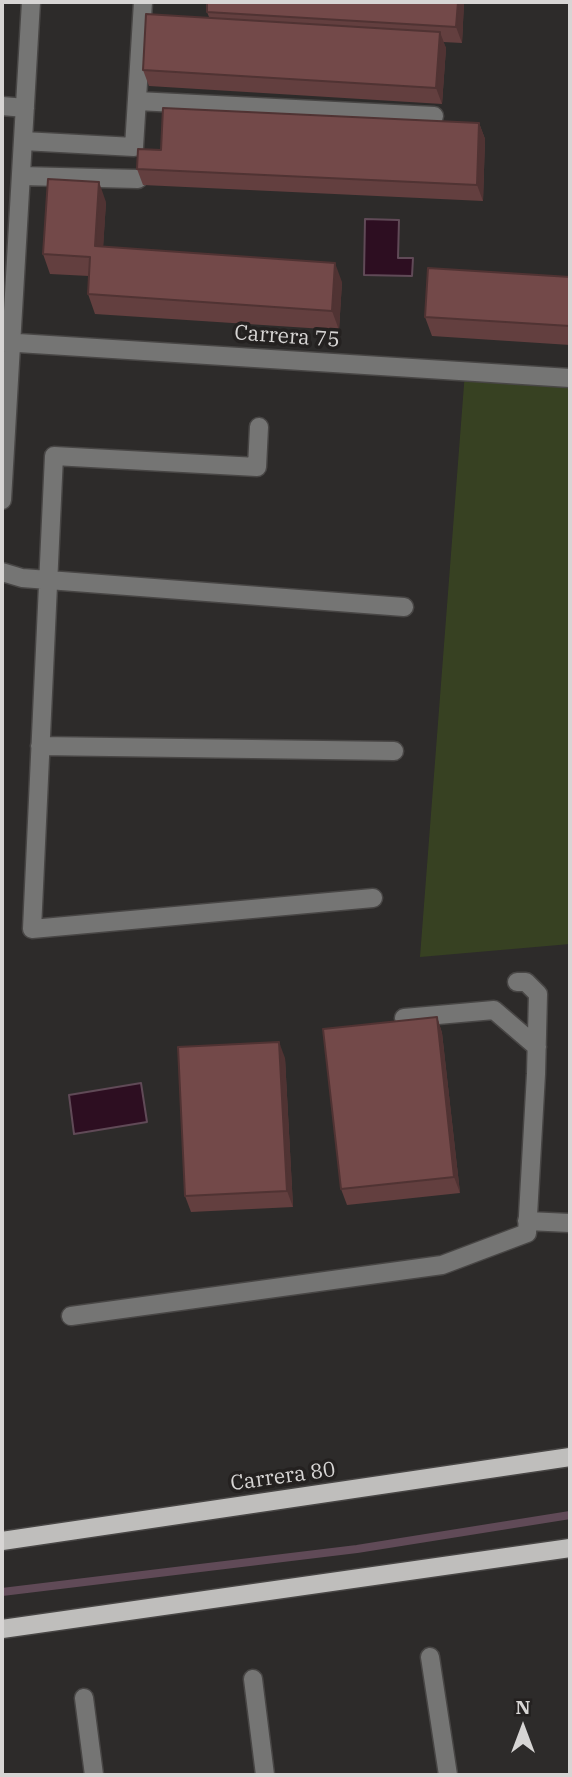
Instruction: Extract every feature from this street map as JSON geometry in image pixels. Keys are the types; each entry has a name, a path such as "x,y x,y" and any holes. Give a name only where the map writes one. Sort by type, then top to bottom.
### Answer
{"main road":[{"name":"Carrera 80","path":"2,1541 570,1457"},
{"path":"2,1629 570,1548"}],"street":[{"path":"2,500 6,342 21,176 31,2"},
{"path":"23,141 134,147 143,2"},
{"path":"137,101 434,116"},
{"path":"2,106 24,108"},
{"path":"21,176 138,179"},
{"name":"Carrera 75","path":"6,342 570,378"},
{"path":"259,427 257,467 54,456 32,929 373,898"},
{"path":"2,572 22,579 404,607"},
{"path":"40,746 394,751"},
{"path":"517,982 526,982 538,994 537,1074 527,1227"},
{"path":"404,1018 494,1010 537,1047"},
{"path":"71,1316 442,1265 527,1227 570,1223"},
{"path":"430,1657 448,1775"},
{"path":"253,1679 265,1775"},
{"path":"84,1698 94,1775"}],"green space":[{"path":"465,372 570,378 570,944 420,957"}],"shaded area":[{"path":"365,219 399,220 398,258 413,258 412,276 364,275"},
{"path":"141,1083 147,1122 74,1134 69,1095"}],"building":[{"path":"207,2 458,2 456,27 207,12"},
{"path":"146,14 440,32 436,88 143,70"},
{"path":"163,108 479,123 477,185 137,169 138,149 161,150"},
{"path":"48,179 99,182 95,246 335,263 332,311 88,294 90,257 43,254"},
{"path":"428,268 570,277 570,326 425,317"},
{"path":"437,1017 454,1177 341,1189 323,1029"},
{"path":"279,1042 287,1191 185,1196 178,1047"}],"waterway":[{"path":"2,1592 357,1549 570,1515"}]}
